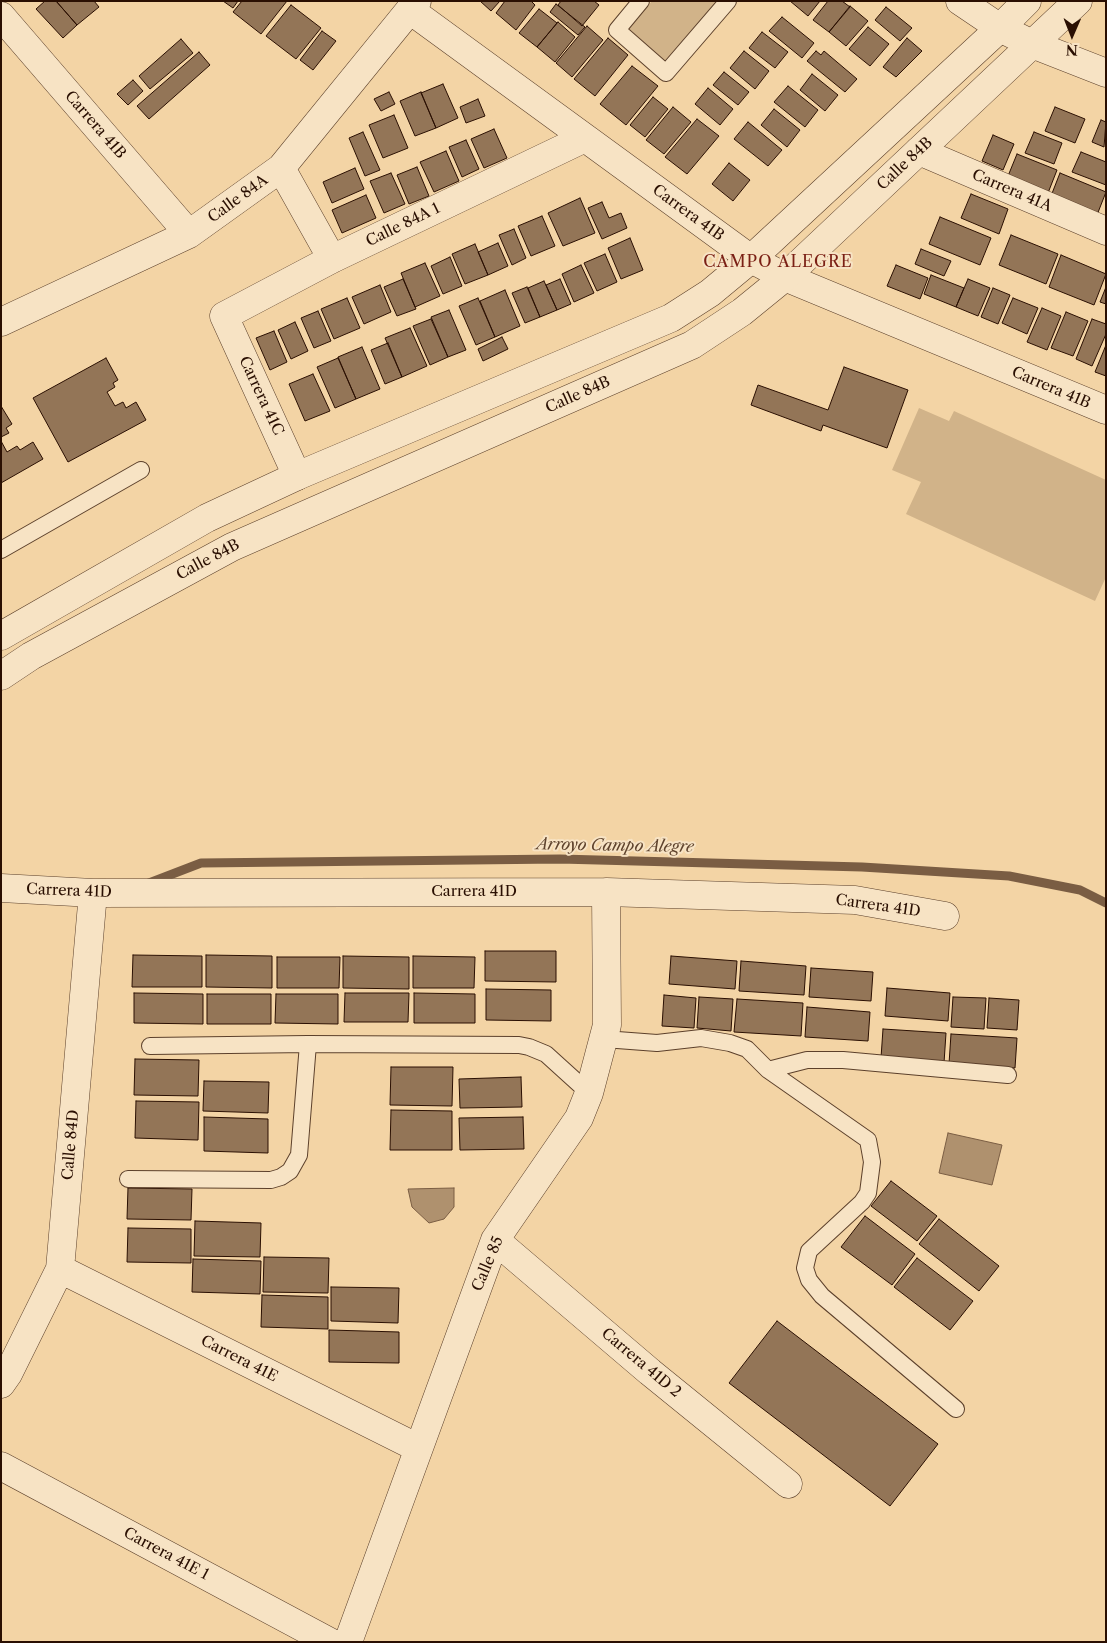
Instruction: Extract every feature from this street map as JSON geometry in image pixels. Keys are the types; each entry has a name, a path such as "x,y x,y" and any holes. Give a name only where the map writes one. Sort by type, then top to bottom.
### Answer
{"street":[{"path":"960,1 1000,28 1032,44 1106,73"},
{"path":"1,636 207,518 298,476 671,318 710,293 751,259 1027,1"},
{"name":"Calle 84B","path":"1,676 31,656 232,547 692,345 742,312 785,277 1078,1"},
{"name":"Carrera 41B","path":"414,5 585,138 751,259 785,277 1106,410"},
{"name":"Calle 84A","path":"1,322 189,234 281,168 414,5"},
{"name":"Carrera 41B","path":"1,16 189,234"},
{"name":"Calle 84A 1","path":"224,316 332,259 585,138"},
{"name":"Carrera 41A","path":"919,151 1104,229"},
{"path":"281,168 332,259"},
{"name":"Carrera 41C","path":"224,316 298,476"},
{"name":"Carrera 41D","path":"1,888 92,893 606,892 855,900 945,916"},
{"name":"Calle 85","path":"348,1642 495,1240 579,1118 589,1093 607,1025 606,892"},
{"name":"Calle 84D","path":"1,1384 8,1374 60,1269 92,893"},
{"name":"Carrera 41D 2","path":"495,1240 650,1372 788,1484"},
{"name":"Carrera 41E","path":"60,1269 418,1448"},
{"name":"Carrera 41E 1","path":"1,1466 330,1642"}],"lane":[{"path":"641,1 617,30 666,73 728,1"},
{"path":"1,550 141,470"},
{"path":"604,1039 657,1043 701,1038 721,1041 747,1049 768,1070 868,1140 872,1162 868,1193 862,1202 809,1250 806,1268 810,1280 822,1296 956,1409"},
{"path":"150,1046 308,1044 519,1045 546,1054 589,1093"},
{"path":"128,1179 271,1180 282,1177 290,1171 299,1155 308,1044"},
{"path":"768,1070 807,1060 843,1060 1008,1075"}],"shaded area":[{"path":"652,1 717,1 665,61 629,29"},
{"path":"919,408 949,421 954,411 1106,480 1106,577 1095,601 906,514 921,482 892,470"},
{"path":"948,1133 1002,1145 992,1185 939,1173"},
{"path":"454,1188 454,1207 444,1219 429,1223 412,1207 408,1189"}],"building":[{"path":"45,1 56,1 77,25 63,38 36,9"},
{"path":"56,1 94,1 99,7 77,25"},
{"path":"223,1 238,1 233,8"},
{"path":"242,1 287,1 261,34 233,12"},
{"path":"480,1 500,1 491,11"},
{"path":"505,1 531,1 535,5 516,30 496,13"},
{"path":"561,1 594,1 599,5 582,26 558,5"},
{"path":"790,1 820,1 808,16"},
{"path":"828,1 842,1 850,7 829,32 813,20"},
{"path":"556,4 585,27 578,35 550,12"},
{"path":"291,5 321,28 296,59 266,36"},
{"path":"850,6 868,21 846,46 829,32"},
{"path":"886,7 912,28 900,41 875,20"},
{"path":"539,9 557,23 537,47 519,33"},
{"path":"782,17 814,43 802,58 769,31"},
{"path":"558,22 575,37 555,62 537,47"},
{"path":"587,26 603,40 572,77 556,63"},
{"path":"868,27 889,44 870,66 849,49"},
{"path":"322,31 336,41 313,70 300,60"},
{"path":"762,32 788,52 775,68 749,48"},
{"path":"608,38 628,55 595,96 574,79"},
{"path":"907,38 922,51 896,77 883,67"},
{"path":"181,39 193,53 150,89 139,76"},
{"path":"744,51 769,71 755,89 730,68"},
{"path":"816,51 821,55 824,51 857,79 845,92 807,61"},
{"path":"199,52 210,65 149,119 137,106"},
{"path":"632,66 658,86 626,125 600,104"},
{"path":"724,72 749,92 738,105 713,85"},
{"path":"812,74 838,95 825,111 800,90"},
{"path":"133,80 143,91 128,105 117,94"},
{"path":"443,84 458,118 436,128 421,93"},
{"path":"788,86 818,110 805,127 774,102"},
{"path":"708,88 733,109 720,125 695,104"},
{"path":"389,92 395,104 381,111 374,99"},
{"path":"421,92 436,128 415,136 400,101"},
{"path":"653,97 668,109 645,137 630,125"},
{"path":"478,99 485,116 466,123 460,107"},
{"path":"673,107 691,122 664,154 646,140"},
{"path":"1055,107 1085,119 1075,143 1045,131"},
{"path":"774,109 800,130 787,147 761,125"},
{"path":"394,115 408,148 383,158 369,125"},
{"path":"697,119 719,136 687,174 665,157"},
{"path":"1101,120 1106,122 1104,147 1092,142"},
{"path":"748,122 782,150 768,166 734,139"},
{"path":"494,129 507,158 484,168 471,139"},
{"path":"363,132 380,170 365,176 349,138"},
{"path":"1034,132 1062,143 1054,164 1025,153"},
{"path":"993,135 1014,144 1003,170 982,161"},
{"path":"466,140 479,169 462,177 449,147"},
{"path":"446,151 459,181 434,192 420,162"},
{"path":"1081,152 1106,162 1106,185 1072,172"},
{"path":"1017,154 1057,170 1048,193 1008,176"},
{"path":"729,163 750,180 733,201 712,184"},
{"path":"417,167 429,196 409,204 397,175"},
{"path":"355,168 364,189 332,203 323,182"},
{"path":"391,173 405,204 384,213 370,181"},
{"path":"1060,173 1106,192 1097,215 1051,196"},
{"path":"971,194 1008,209 999,234 961,218"},
{"path":"366,195 376,218 342,233 332,210"},
{"path":"580,198 595,233 563,246 548,213"},
{"path":"602,202 609,218 621,213 627,228 602,239 588,208"},
{"path":"542,216 555,246 531,256 518,226"},
{"path":"940,217 991,238 980,265 929,244"},
{"path":"514,229 526,258 512,265 499,235"},
{"path":"1011,235 1058,254 1046,284 999,265"},
{"path":"630,238 643,270 621,279 608,248"},
{"path":"498,243 508,266 488,275 478,252"},
{"path":"475,244 488,275 465,284 452,254"},
{"path":"921,249 951,261 944,276 915,264"},
{"path":"605,254 617,282 597,291 584,263"},
{"path":"1061,255 1106,274 1094,305 1049,287"},
{"path":"450,257 462,286 443,294 431,266"},
{"path":"425,263 440,296 415,307 401,273"},
{"path":"581,265 594,293 574,302 562,274"},
{"path":"896,265 928,278 920,299 887,286"},
{"path":"931,275 964,288 956,307 924,294"},
{"path":"403,279 416,309 397,316 384,287"},
{"path":"560,279 571,304 557,310 546,285"},
{"path":"968,279 990,288 978,316 956,307"},
{"path":"544,281 557,310 540,317 528,288"},
{"path":"380,285 391,312 364,324 352,297"},
{"path":"527,287 540,317 525,323 512,293"},
{"path":"1106,287 1106,304 1100,302"},
{"path":"993,288 1010,295 998,324 981,317"},
{"path":"505,290 520,326 495,337 480,301"},
{"path":"347,298 360,328 334,339 321,309"},
{"path":"478,298 495,337 476,345 459,306"},
{"path":"1013,298 1038,308 1027,334 1002,323"},
{"path":"1042,308 1061,316 1047,350 1027,342"},
{"path":"449,310 466,350 448,357 431,317"},
{"path":"318,311 331,341 314,348 301,318"},
{"path":"1066,312 1088,321 1073,356 1051,348"},
{"path":"431,319 448,357 430,365 413,326"},
{"path":"1092,319 1106,324 1106,334 1092,366 1076,359"},
{"path":"295,322 308,351 291,359 278,330"},
{"path":"410,328 427,366 402,377 385,338"},
{"path":"274,331 287,362 270,370 256,338"},
{"path":"502,337 508,349 483,361 478,349"},
{"path":"388,343 402,377 385,384 371,350"},
{"path":"1106,345 1106,376 1095,372"},
{"path":"362,347 380,389 356,399 338,357"},
{"path":"106,358 118,380 113,383 115,387 107,392 115,406 123,402 126,408 136,402 146,420 68,462 33,398"},
{"path":"338,358 356,399 335,408 317,367"},
{"path":"844,367 908,390 887,448 823,425 821,431 751,405 758,385 828,410"},
{"path":"313,374 330,411 305,421 289,384"},
{"path":"1,406 12,424 6,428 9,433 1,437"},
{"path":"1,441 7,452 17,446 20,450 33,442 43,459 1,483"},
{"path":"485,951 556,951 556,982 485,981"},
{"path":"133,955 202,956 202,987 132,987"},
{"path":"206,955 272,956 272,988 206,987"},
{"path":"343,956 409,957 409,989 343,988"},
{"path":"413,956 475,957 474,988 413,988"},
{"path":"671,956 737,961 735,989 669,984"},
{"path":"277,957 340,957 339,988 277,988"},
{"path":"741,961 806,966 804,995 739,991"},
{"path":"811,968 873,972 871,1001 809,997"},
{"path":"887,988 950,993 948,1021 885,1016"},
{"path":"486,989 551,990 551,1021 486,1020"},
{"path":"134,993 203,994 203,1024 134,1023"},
{"path":"345,993 409,993 408,1022 344,1022"},
{"path":"414,993 475,994 475,1023 414,1023"},
{"path":"207,994 271,994 271,1024 207,1024"},
{"path":"276,994 338,994 338,1024 275,1023"},
{"path":"664,995 696,998 694,1028 662,1026"},
{"path":"699,997 733,999 731,1031 697,1028"},
{"path":"953,997 986,998 984,1029 951,1027"},
{"path":"989,998 1019,1000 1017,1030 987,1028"},
{"path":"737,999 803,1003 801,1036 734,1032"},
{"path":"807,1007 870,1012 868,1041 805,1037"},
{"path":"883,1029 946,1033 944,1063 881,1058"},
{"path":"951,1034 1017,1038 1015,1068 949,1064"},
{"path":"135,1059 199,1060 198,1096 134,1095"},
{"path":"391,1067 453,1067 452,1106 390,1105"},
{"path":"521,1077 522,1107 460,1108 459,1079"},
{"path":"204,1081 269,1082 268,1113 203,1111"},
{"path":"136,1101 199,1102 198,1140 135,1138"},
{"path":"391,1110 452,1111 452,1150 390,1150"},
{"path":"204,1117 268,1119 268,1153 204,1151"},
{"path":"523,1117 524,1149 460,1150 459,1118"},
{"path":"891,1181 937,1216 917,1241 871,1206"},
{"path":"128,1188 192,1189 191,1220 127,1219"},
{"path":"865,1216 915,1254 892,1285 841,1247"},
{"path":"939,1219 999,1266 979,1291 919,1244"},
{"path":"195,1221 261,1223 260,1257 194,1256"},
{"path":"128,1228 191,1229 191,1263 127,1262"},
{"path":"264,1257 329,1258 328,1293 263,1292"},
{"path":"917,1258 973,1301 950,1330 894,1287"},
{"path":"193,1259 261,1261 260,1294 192,1292"},
{"path":"331,1287 399,1288 398,1323 331,1321"},
{"path":"262,1295 328,1297 328,1329 261,1327"},
{"path":"777,1321 938,1444 890,1506 729,1383"},
{"path":"329,1330 399,1332 399,1363 329,1362"}],"waterway":[{"name":"Arroyo Campo Alegre","path":"149,883 201,863 560,859 862,867 1009,876 1080,890 1106,903"}],"district":[{"name":"CAMPO ALEGRE","path":"778,262"}]}
